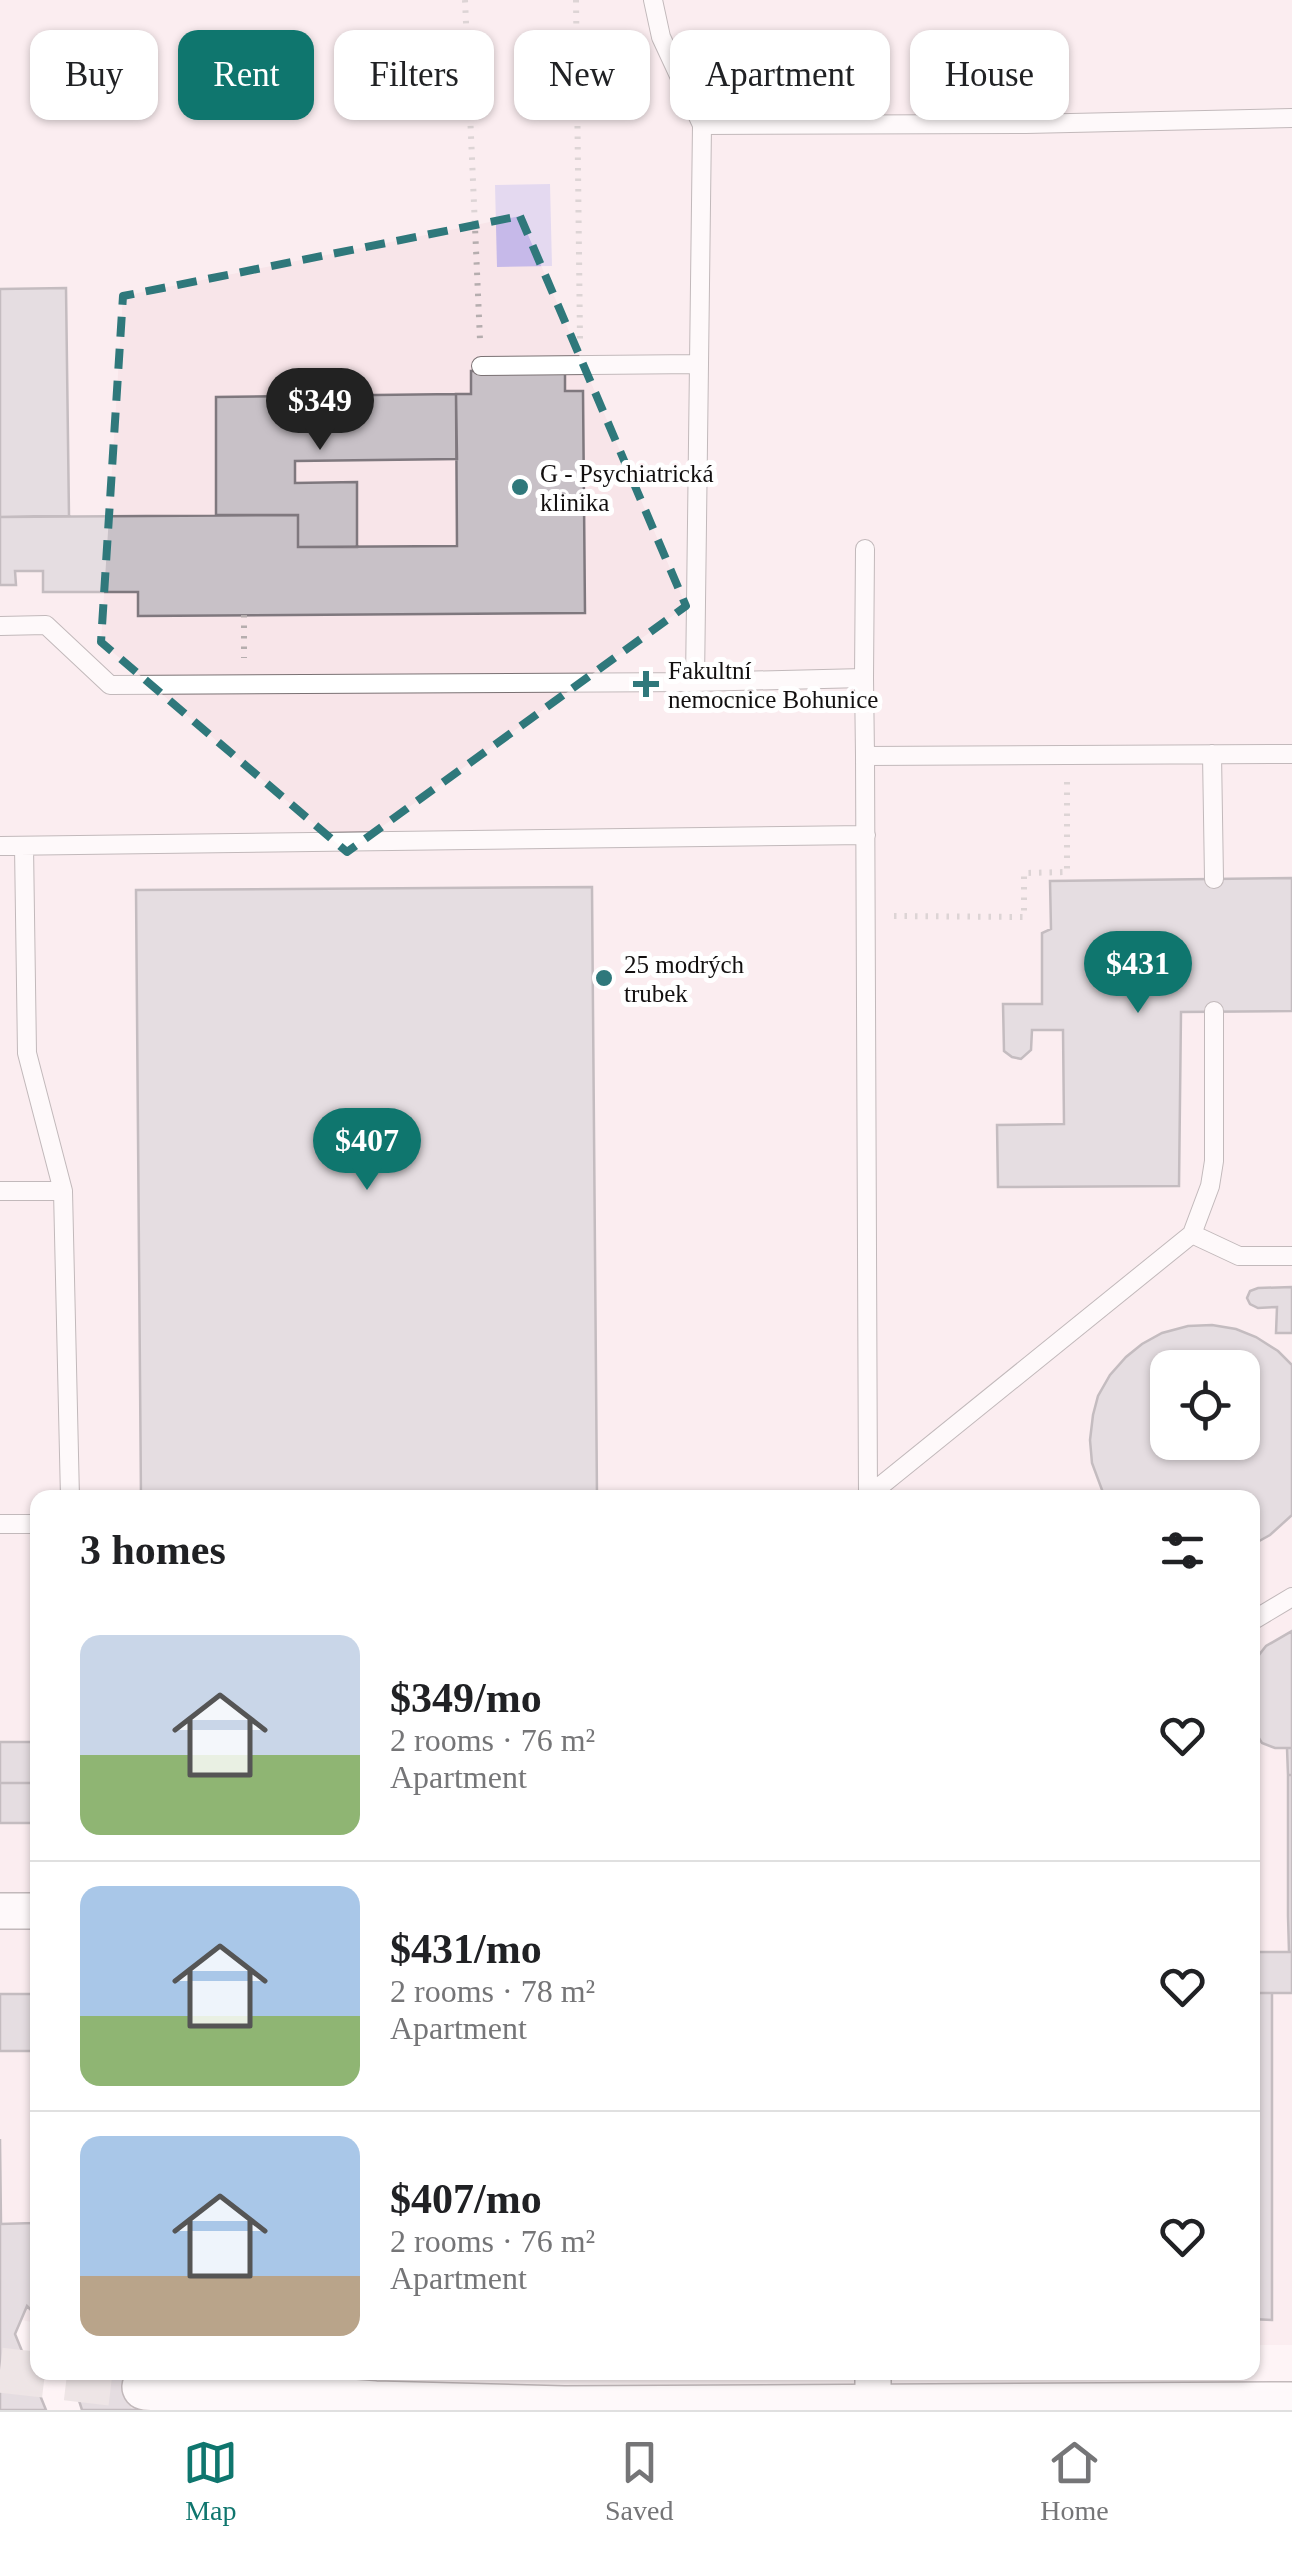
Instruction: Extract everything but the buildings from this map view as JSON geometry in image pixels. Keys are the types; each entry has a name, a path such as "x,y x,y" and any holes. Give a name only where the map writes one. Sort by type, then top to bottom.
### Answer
{"street":[{"path":"0,1911 30,1911"},
{"path":"145,2387 376,2404 564,2409 873,2397 1292,2405"}],"lane":[{"path":"653,0 662,37 702,125 695,682"},
{"path":"702,125 1292,118"},
{"path":"481,366 699,364"},
{"path":"865,550 868,1490"},
{"path":"0,626 46,625 110,685 864,678"},
{"path":"1212,754 1214,879"},
{"path":"865,756 1292,754"},
{"path":"0,846 866,835"},
{"path":"24,846 27,1052 64,1191 70,1490"},
{"path":"877,1490 1192,1234 1210,1186 1214,1161 1214,1011"},
{"path":"0,1191 64,1191"},
{"path":"1192,1234 1238,1256 1292,1256"},
{"path":"0,1524 30,1524"},
{"path":"1260,1616 1292,1597"}],"path":[{"path":"465,0 481,366"},
{"path":"576,0 580,364"},
{"path":"244,616 245,684"},
{"path":"866,916 1024,917 1024,873 1066,872 1067,755"}],"highlighted area":[{"path":"520,216 686,606 347,852 101,642 123,296"}],"shaded area":[{"name":"Fakultní nemocnice Bohunice","path":"0,0 1292,0 1292,2345 1260,2345 1260,1490 30,1490 30,2322 0,2316"},
{"path":"550,184 552,266 497,267 495,185"}],"tunnel":[{"path":"0,2370 30,2374"},
{"path":"85,2380 145,2387"}],"place":[{"name":"G - Psychiatrická klinika","path":"520,487"},
{"name":"Fakultní nemocnice Bohunice","path":"646,684"},
{"name":"25 modrých trubek","path":"604,978"}]}
